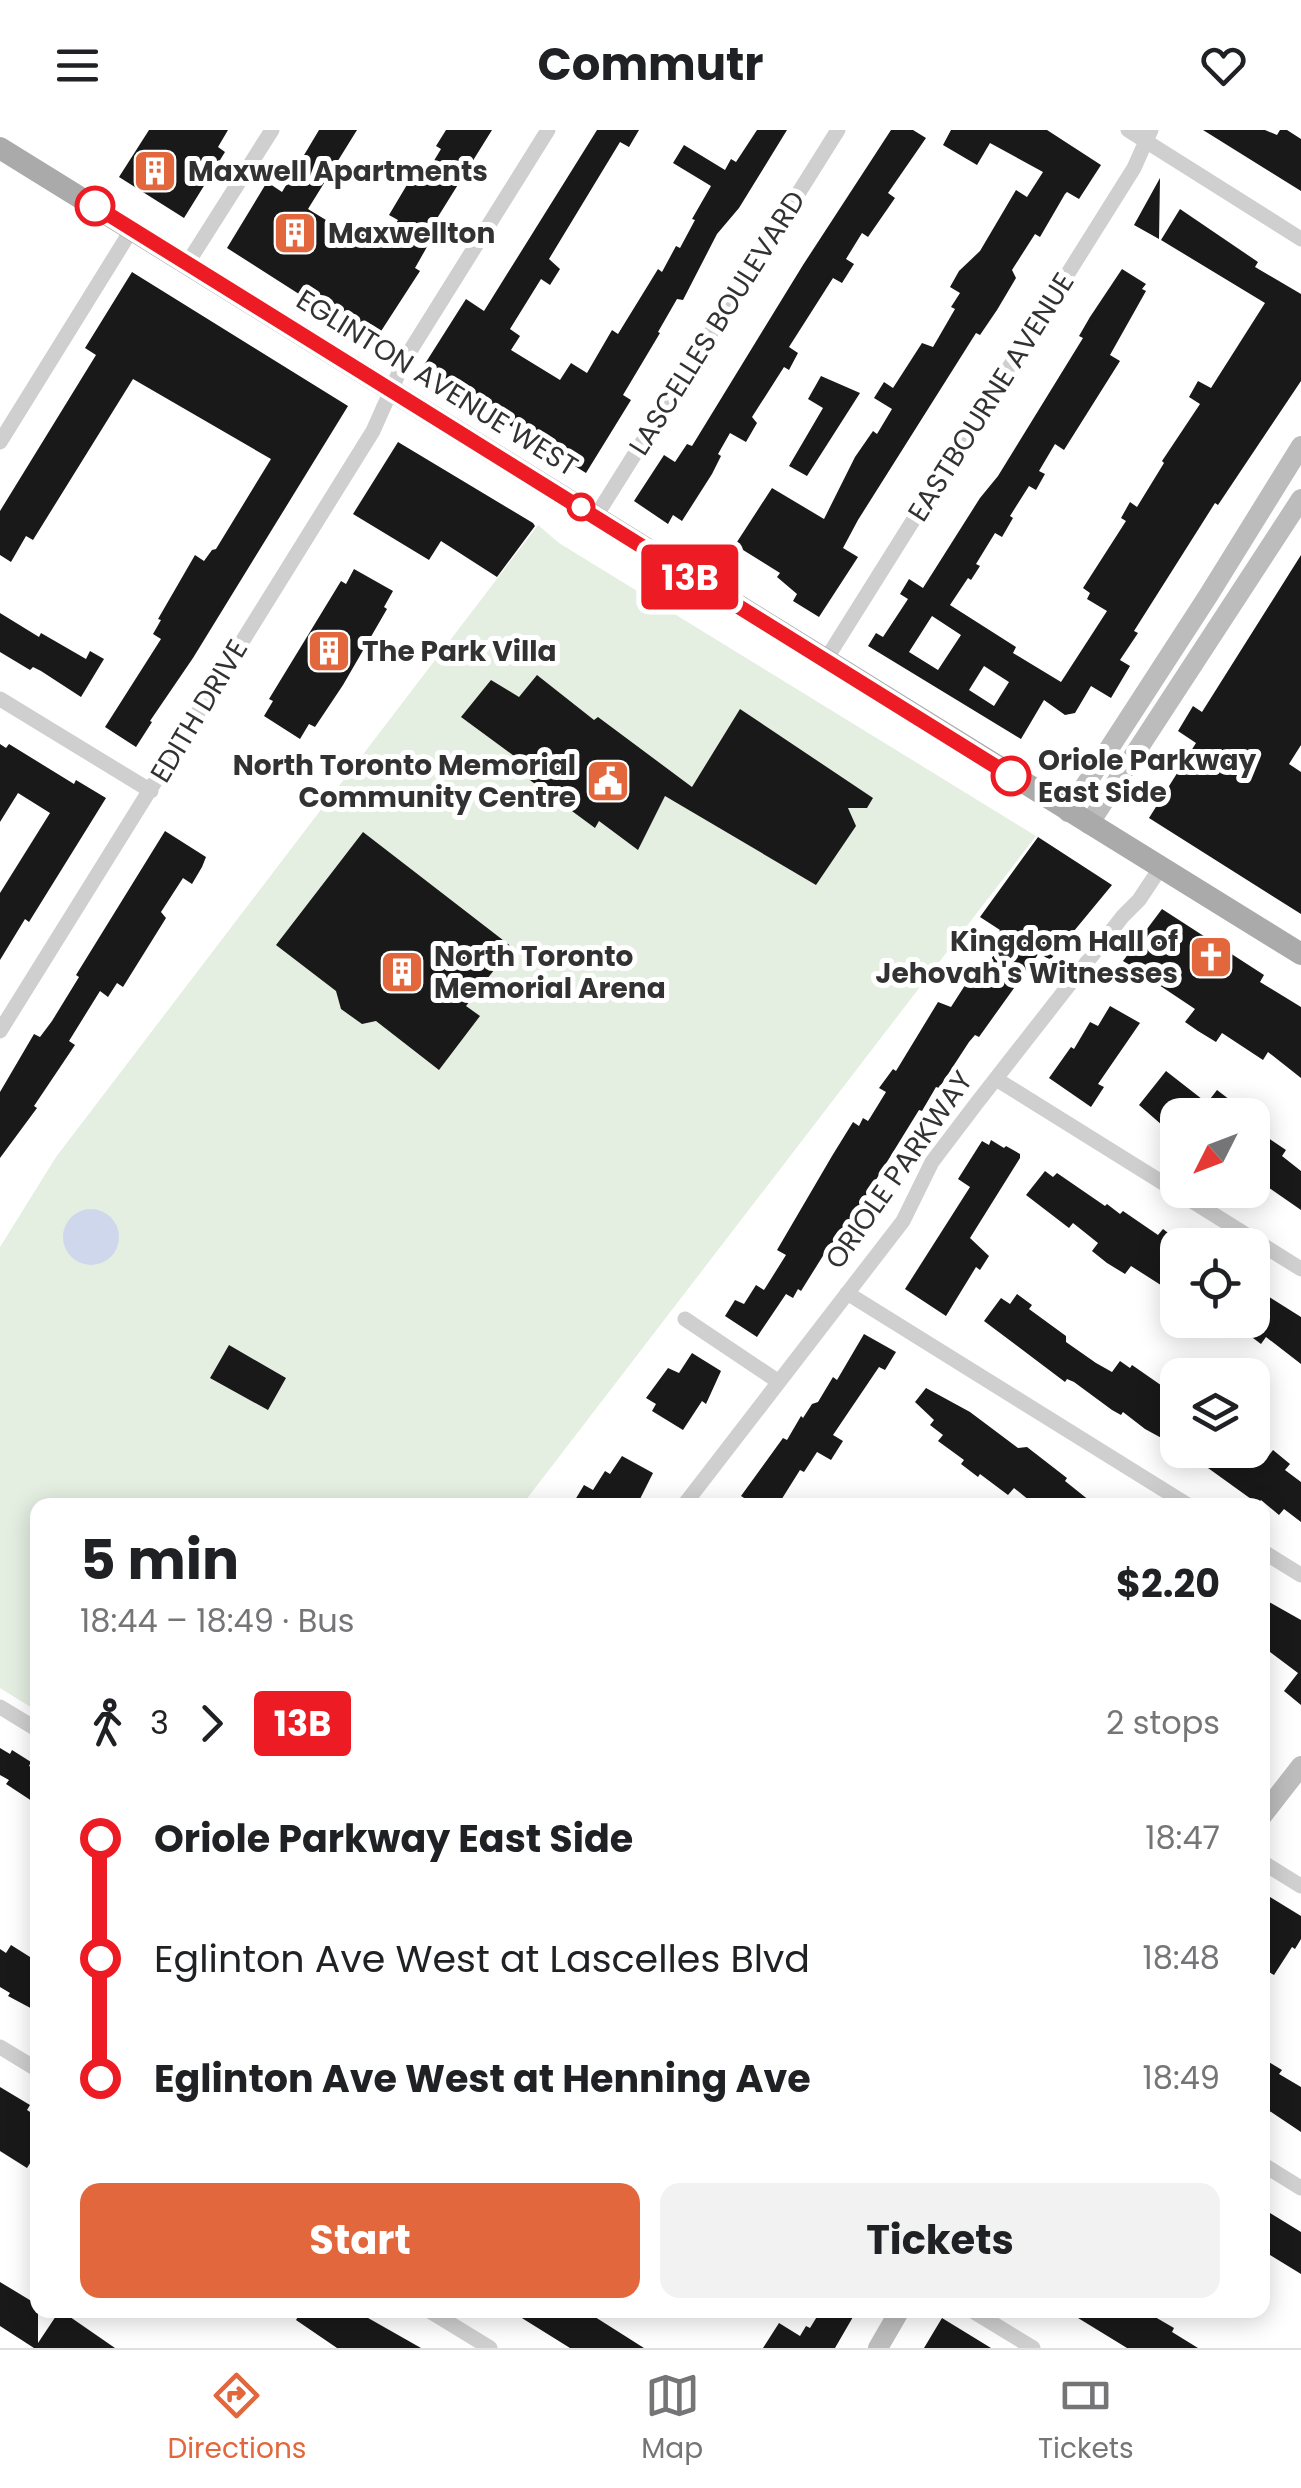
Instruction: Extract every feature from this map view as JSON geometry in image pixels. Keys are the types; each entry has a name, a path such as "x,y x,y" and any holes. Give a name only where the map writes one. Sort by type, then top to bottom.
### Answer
{"main road":[{"name":"EGLINTON AVENUE WEST","path":"0,148 1301,954"}],"street":[{"path":"187,264 272,130"},
{"name":"EDITH DRIVE","path":"1,1029 373,431 390,387 548,130"},
{"name":"LASCELLES BOULEVARD","path":"596,516 838,130"},
{"path":"1128,130 1149,136 1301,239"},
{"name":"EASTBOURNE AVENUE","path":"825,660 1149,136"},
{"path":"0,442 132,229"},
{"path":"1068,812 1301,446"},
{"path":"1089,824 1301,499"},
{"path":"0,699 150,791"},
{"path":"1106,751 1128,764"},
{"name":"ORIOLE PARKWAY","path":"693,1498 903,1221 932,1162 1161,867"},
{"path":"996,1080 1301,1269"},
{"path":"847,1293 1177,1498"},
{"path":"684,1319 779,1382"},
{"path":"1270,1556 1301,1575"},
{"path":"0,1707 30,1725"},
{"path":"1270,1806 1301,1766"},
{"path":"1270,1867 1301,1886"},
{"path":"0,2047 30,2065"},
{"path":"1270,2169 1301,2188"},
{"path":"441,2318 490,2348"},
{"path":"878,2348 895,2318"},
{"path":"984,2318 1033,2348"}],"shaded area":[{"path":"538,525 559,543 1036,836 527,1498 30,1498 30,1707 0,1688 0,1247 56,1157"}],"water":[{"path":"91,1209 111,1217 119,1237 111,1257 91,1265 71,1257 63,1237 71,1217"}],"building":[{"name":"Maxwell Apartments","path":"149,130 228,130 218,147 225,152 184,218 119,177"},
{"path":"319,130 357,130 308,209 339,228 344,220 383,245 398,220 389,215 411,178 420,184 441,149 436,146 446,130 492,130 431,228 436,231 415,268 420,271 374,342 227,248 267,182 282,192"},
{"path":"597,130 639,130 629,147 620,142 549,259 560,269 550,285 541,279 510,329 520,336 511,350 560,380 571,363 587,373 612,330 618,334 658,269 662,272 676,246 680,248 695,220 692,219 711,186 673,163 684,145 725,170 731,159 736,162 757,130 787,130 739,208 717,234 683,300 677,299 623,395 631,400 586,473 421,370 466,299 484,311"},
{"path":"891,130 913,130 926,138 888,193 895,198 868,237 862,233 846,259 854,264 842,283 833,278 789,347 798,353 789,370 784,367 752,417 757,423 746,442 730,433 712,474 682,521 673,515 668,524 634,501 664,455 675,462 687,444 692,446"},
{"path":"951,130 1047,130 1101,165 1079,199 1065,194 1040,237 1035,234 1012,270 1016,278 997,310 980,335 976,333 858,520 843,548 858,557 819,617 793,601 797,594 777,577 780,573 735,545 772,488 824,519 855,457 873,431 877,434 892,409 874,398 884,382 893,388 922,343 933,347 955,309 951,307 960,293 950,287 959,271 980,251 1016,190 1027,197 1043,172 990,143 977,165 943,145"},
{"path":"1203,130 1265,130 1277,135 1280,130 1287,130 1301,139 1301,191"},
{"path":"1160,178 1159,239 1134,225"},
{"path":"1180,209 1258,262 1255,267 1301,294 1301,381 1218,505 1215,503 1134,631 1138,633 1120,660 1130,666 1111,698 1091,686 1075,713 1065,715 1044,700 1021,739 868,646 876,633 883,637 908,599 900,594 909,579 923,588 998,476 1122,269 1146,284 1142,289 1146,291 1110,355 1120,361 1064,450 1055,444 1039,471 1045,474 1036,490 1029,486 1002,537 995,533 976,564 980,566 950,605 1016,647 1013,653 1061,682 1107,611 1087,599 1090,593 1083,588 1126,521 1121,518 1130,502 1137,507 1200,404 1189,397 1198,381 1211,388 1265,303 1161,240","holes":["932,616 961,635 938,670 909,652","984,666 1009,682 994,706 969,690"]},
{"path":"132,272 348,406 136,747 105,727 161,639 153,634 161,620 158,619 195,555 204,561 216,549 271,459 133,379 33,540 26,536 11,562 0,555 0,511 96,355 85,348"},
{"path":"821,376 860,393 807,476 789,466 823,408 808,399"},
{"path":"398,442 533,523 535,526 497,577 441,541 429,560 353,514"},
{"path":"1301,555 1301,745 1289,764 1301,772 1301,914 1149,818 1196,743 1178,731 1193,706 1202,712"},
{"name":"The Park Villa","path":"354,569 393,591 384,607 387,609 343,685 315,727 309,724 300,739 264,716 273,701 269,699 341,581 346,584"},
{"path":"0,613 86,659 90,651 104,659 81,697 41,671 33,667 30,670 0,652"},
{"name":"North Toronto Memorial Community Centre","path":"537,675 594,720 598,717 692,787 740,709 873,798 867,808 848,808 856,826 816,885 665,796 638,850 599,821 595,828 523,775 529,767 461,717 491,680 519,697"},
{"path":"0,744 6,748 9,744 74,784 76,780 106,798 29,922 25,919 0,960 0,893 50,813 18,793 0,822"},
{"path":"165,831 206,857 202,867 192,884 183,878 161,912 166,918 123,987 117,983 108,997 100,991 69,1041 75,1045 34,1106 37,1108 0,1158 0,1092 34,1034 40,1037 52,1021"},
{"name":"North Toronto Memorial Arena","path":"363,832 512,947 466,1006 480,1016 439,1070 376,1021 362,1024 341,1009 336,991 276,945"},
{"path":"1038,837 1112,885 1050,960 1039,953 979,1037 975,1035 969,1042 939,1088 919,1110 837,1243 831,1243 801,1291 798,1289 793,1298 786,1294 757,1337 725,1316 735,1300 744,1304 756,1285 764,1290 786,1255 777,1250 832,1156 853,1122 859,1126 863,1118 868,1121 886,1092 879,1088 893,1069 896,1071 938,1002 951,1007 969,979 976,983 995,953 988,949 1000,930 980,917"},
{"path":"1162,909 1264,975 1260,982 1301,1007 1301,1078 1268,1052 1263,1060 1222,1033 1216,1042 1198,1031 1185,1022 1195,1009 1123,961"},
{"path":"1110,1006 1140,1023 1098,1084 1104,1087 1091,1107 1049,1078 1071,1047 1074,1049 1090,1022 1098,1026"},
{"path":"1166,1071 1201,1098 1160,1098 1160,1123 1139,1105"},
{"path":"1217,1090 1227,1098 1211,1098"},
{"path":"1270,1139 1286,1150 1282,1156 1301,1171 1301,1210 1270,1188"},
{"path":"991,1140 1020,1154 1020,1158 970,1238 989,1256 980,1270 976,1267 946,1316 905,1289 970,1187 958,1179 982,1141 989,1145"},
{"path":"1045,1171 1053,1177 1057,1173 1105,1206 1120,1214 1123,1211 1158,1235 1160,1233 1160,1285 1131,1266 1125,1274 1107,1263 1092,1251 1098,1243 1073,1223 1069,1228 1026,1195"},
{"path":"1017,1294 1032,1305 1029,1309 1066,1336 1066,1342 1096,1363 1112,1372 1120,1361 1130,1368 1132,1365 1160,1384 1160,1437 1123,1412 1121,1415 1112,1410 1074,1382 1065,1382 984,1321 1001,1298 1010,1304"},
{"path":"1270,1297 1301,1317 1301,1364 1267,1338"},
{"path":"864,1334 896,1352 885,1370 879,1367 833,1435 843,1441 831,1460 817,1452 782,1498 741,1496 783,1438 787,1440 801,1416 818,1402 833,1377 837,1380"},
{"path":"229,1345 286,1378 268,1410 210,1378"},
{"path":"692,1353 721,1371 706,1404 702,1401 683,1430 652,1411 656,1404 646,1398 668,1368 679,1373"},
{"path":"926,1388 970,1412 1018,1448 1027,1447 1086,1498 1026,1498 1014,1488 1008,1495 961,1464 964,1460 938,1441 943,1435 930,1425 934,1420 915,1402"},
{"path":"1273,1450 1290,1464 1285,1470 1301,1482 1301,1522 1284,1509 1279,1515 1270,1508 1270,1498 1250,1498 1208,1468 1270,1468"},
{"path":"622,1456 653,1473 640,1498 576,1498 584,1485 593,1490 605,1471 610,1474"},
{"path":"1270,1603 1301,1620 1301,1705 1284,1691 1298,1673 1270,1652"},
{"path":"0,1748 10,1754 12,1750 30,1761 30,1800 6,1784 9,1780 0,1775"},
{"path":"1270,1897 1301,1916 1301,1939 1274,1975 1270,1973"},
{"path":"11,1945 30,1957 30,2008 0,1987 0,1949 6,1953"},
{"path":"1270,2063 1282,2070 1279,2074 1301,2087 1301,2132 1270,2111"},
{"path":"0,2087 30,2105 30,2163 27,2168 0,2151"},
{"path":"1270,2213 1301,2232 1301,2274 1270,2255"},
{"path":"0,2282 30,2300 30,2318 38,2318 38,2343 55,2318 72,2318 115,2348 34,2348 0,2326"},
{"path":"368,2318 421,2348 337,2348 296,2320"},
{"path":"522,2318 597,2318 644,2348 570,2348"},
{"path":"816,2318 852,2318 835,2348 763,2348 779,2323 800,2336 806,2326 810,2328"},
{"path":"942,2318 991,2348 924,2348"},
{"path":"1078,2318 1157,2318 1198,2348 1127,2348"}],"bus line":[{"name":"13B","path":"95,206 1011,776"}],"place":[{"name":"Maxwell Apartments","path":"155,171"},
{"name":"Maxwellton","path":"295,233"},
{"name":"The Park Villa","path":"329,651"},
{"name":"Oriole Parkway East Side","path":"1011,776"},
{"name":"North Toronto Memorial Community Centre","path":"608,781"},
{"name":"Kingdom Hall of Jehovah's Witnesses","path":"1211,957"},
{"name":"North Toronto Memorial Arena","path":"402,972"}]}
